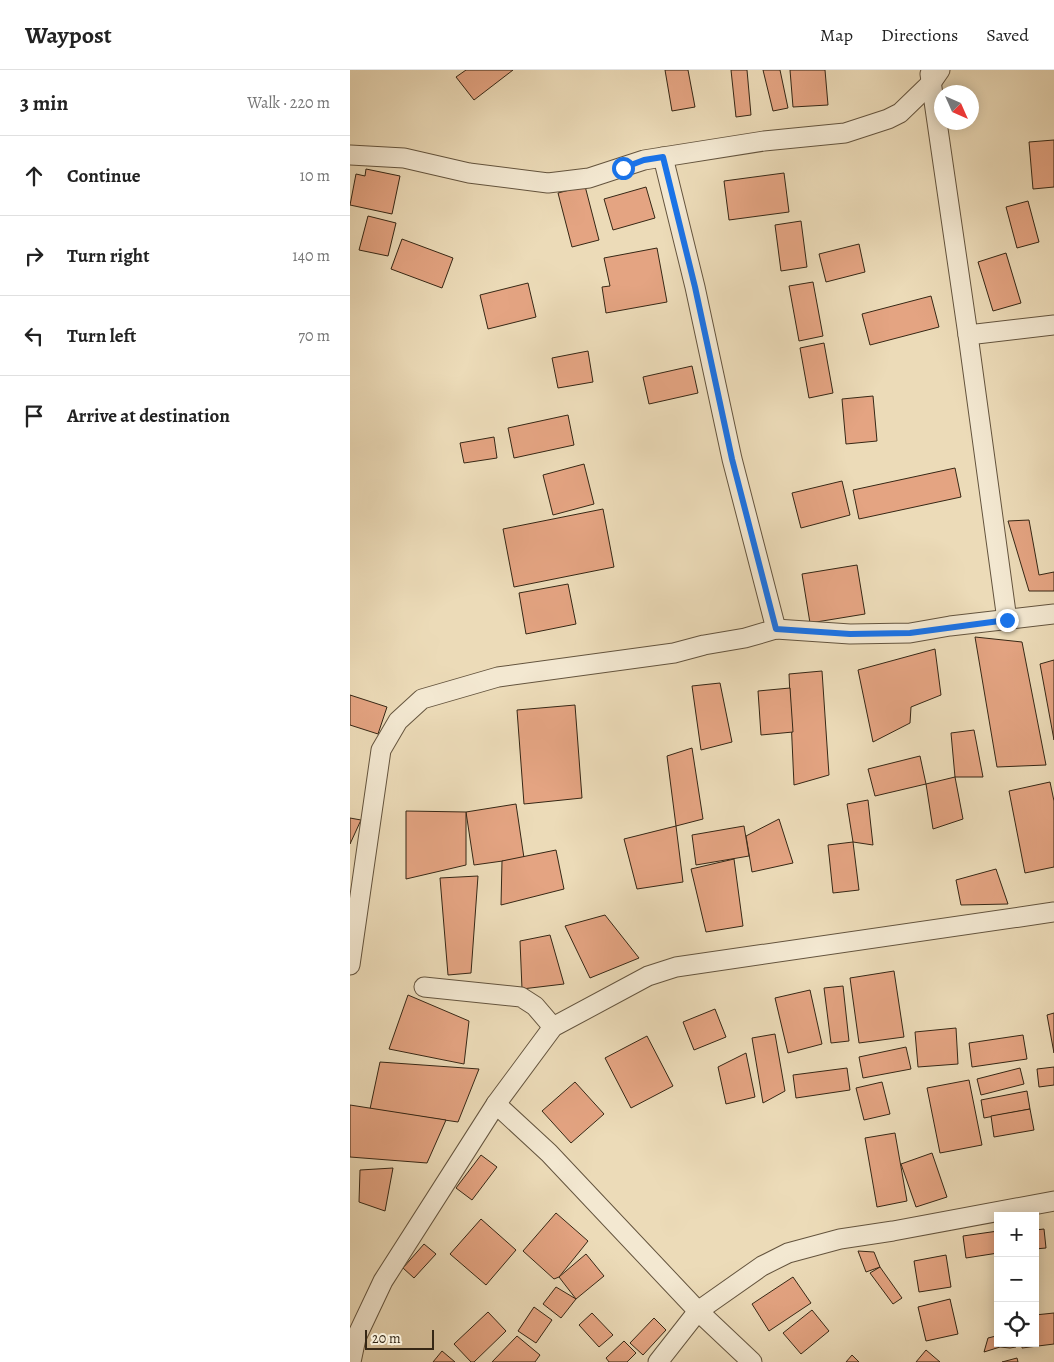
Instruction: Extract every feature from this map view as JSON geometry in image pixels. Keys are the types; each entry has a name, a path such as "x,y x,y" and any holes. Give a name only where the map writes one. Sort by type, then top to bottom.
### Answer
{"street":[{"path":"350,155 404,158 469,173 548,183 589,178 644,160 764,141 845,133 888,119 900,112 934,74"},
{"path":"934,74 1007,620"},
{"path":"663,157 695,287 732,459 776,629"},
{"path":"968,334 1054,324"},
{"path":"350,965 381,750 398,721 422,699 498,677 674,653 704,645 745,638 776,629 850,634 910,633 1054,614"},
{"path":"351,1362 353,1332 383,1281 496,1104 554,1027 648,976 676,967 1054,912"},
{"path":"424,986 521,998 535,1006 554,1027"},
{"path":"496,1104 549,1154 698,1311 752,1362"},
{"path":"658,1362 698,1311 762,1266 788,1253 840,1239 1054,1201"}],"building":[{"path":"466,70 513,70 474,100 456,77"},
{"path":"665,70 688,70 695,107 672,111"},
{"path":"731,70 747,70 751,115 736,117"},
{"path":"763,70 780,70 788,108 773,111"},
{"path":"790,70 825,70 828,105 793,107"},
{"path":"1054,140 1054,187 1033,189 1029,142"},
{"path":"366,169 400,176 392,214 350,205 356,174 365,176"},
{"path":"784,173 789,212 729,220 724,181"},
{"path":"585,186 599,240 572,247 558,193"},
{"path":"646,187 655,218 613,230 604,199"},
{"path":"1028,201 1039,242 1017,248 1006,207"},
{"path":"368,216 396,223 388,256 359,250"},
{"path":"801,221 807,267 781,271 775,225"},
{"path":"402,239 453,258 442,288 391,269"},
{"path":"859,244 865,272 826,282 819,254"},
{"path":"657,248 667,302 606,313 602,287 610,286 604,258"},
{"path":"1006,253 1021,303 993,311 978,262"},
{"path":"813,282 823,336 799,341 789,286"},
{"path":"528,283 536,317 488,329 480,295"},
{"path":"931,296 939,327 870,345 862,314"},
{"path":"824,343 833,393 809,398 800,348"},
{"path":"588,351 593,382 558,388 552,358"},
{"path":"692,366 698,393 649,404 643,377"},
{"path":"873,396 877,441 846,444 842,399"},
{"path":"568,415 574,445 514,458 508,428"},
{"path":"494,437 497,458 464,463 460,443"},
{"path":"584,464 594,504 553,515 543,475"},
{"path":"955,468 961,497 859,519 853,490"},
{"path":"842,481 850,515 801,528 792,493"},
{"path":"603,509 614,567 514,587 503,529"},
{"path":"1029,520 1039,575 1054,572 1054,591 1029,591 1008,521"},
{"path":"857,565 865,614 810,623 802,574"},
{"path":"568,584 576,624 526,634 519,593"},
{"path":"975,637 1022,642 1046,765 997,767"},
{"path":"935,649 941,695 911,707 910,723 873,742 858,670"},
{"path":"1054,660 1054,740 1040,664"},
{"path":"822,671 829,775 794,785 789,674"},
{"path":"720,683 732,742 701,750 692,686"},
{"path":"790,688 793,732 761,735 758,691"},
{"path":"350,695 387,707 378,734 350,725"},
{"path":"575,705 582,798 524,804 517,710"},
{"path":"974,730 983,777 955,777 951,733"},
{"path":"692,748 703,819 676,826 667,756"},
{"path":"920,756 926,784 875,796 868,769"},
{"path":"955,777 963,819 933,829 926,784"},
{"path":"1050,782 1054,801 1054,867 1025,873 1009,791"},
{"path":"868,800 873,845 853,842 847,804"},
{"path":"516,804 524,858 474,865 466,812"},
{"path":"406,811 466,812 466,865 406,879"},
{"path":"350,818 361,820 350,844"},
{"path":"779,819 793,863 752,872 746,836"},
{"path":"676,826 683,882 637,889 624,839"},
{"path":"744,826 749,856 696,865 692,835"},
{"path":"853,842 859,890 833,893 828,845"},
{"path":"556,850 564,889 501,905 502,861"},
{"path":"734,859 743,926 706,932 691,869"},
{"path":"996,869 1008,904 961,905 956,880"},
{"path":"478,876 471,973 448,975 440,878"},
{"path":"605,915 639,958 590,978 565,926"},
{"path":"550,935 564,984 522,989 520,941"},
{"path":"894,971 904,1037 859,1043 850,978"},
{"path":"843,986 849,1041 831,1043 824,988"},
{"path":"810,990 822,1044 788,1053 775,998"},
{"path":"408,995 469,1021 464,1064 389,1049"},
{"path":"715,1009 726,1037 694,1050 683,1022"},
{"path":"1054,1013 1054,1053 1047,1015"},
{"path":"956,1028 958,1064 918,1067 915,1032"},
{"path":"775,1034 785,1091 763,1103 752,1038"},
{"path":"1023,1035 1027,1059 972,1067 969,1043"},
{"path":"647,1036 673,1086 631,1108 605,1058"},
{"path":"906,1047 911,1069 863,1078 859,1057"},
{"path":"746,1053 755,1097 726,1104 718,1067"},
{"path":"380,1062 479,1069 458,1122 370,1109"},
{"path":"1054,1067 1054,1085 1039,1087 1037,1069"},
{"path":"847,1068 850,1090 796,1098 793,1075"},
{"path":"1020,1068 1024,1084 981,1095 977,1079"},
{"path":"969,1080 982,1145 940,1153 927,1088"},
{"path":"575,1082 604,1114 571,1143 542,1111"},
{"path":"882,1082 890,1114 864,1120 856,1088"},
{"path":"1027,1091 1030,1109 984,1118 981,1100"},
{"path":"350,1105 446,1120 427,1163 350,1157"},
{"path":"1030,1109 1034,1130 994,1137 991,1116"},
{"path":"895,1133 907,1201 877,1207 865,1138"},
{"path":"932,1153 947,1197 916,1207 901,1164"},
{"path":"481,1155 497,1167 472,1200 456,1188"},
{"path":"393,1168 385,1211 359,1202 360,1170"},
{"path":"556,1213 588,1241 559,1277 554,1279 523,1251"},
{"path":"481,1219 516,1250 486,1285 450,1254"},
{"path":"1044,1229 1046,1248 1039,1249 1039,1230"},
{"path":"994,1232 994,1254 966,1258 963,1236"},
{"path":"424,1244 436,1254 414,1278 403,1268"},
{"path":"858,1251 874,1252 880,1267 866,1272"},
{"path":"586,1254 604,1276 576,1299 559,1277"},
{"path":"946,1255 951,1287 919,1292 914,1261"},
{"path":"880,1267 902,1298 893,1304 870,1273"},
{"path":"793,1277 811,1303 769,1331 752,1304"},
{"path":"556,1287 576,1299 561,1318 543,1304"},
{"path":"950,1299 958,1334 926,1341 918,1307"},
{"path":"534,1307 552,1320 536,1343 518,1331"},
{"path":"812,1310 829,1331 801,1354 783,1333"},
{"path":"488,1312 506,1331 474,1362 471,1362 454,1344"},
{"path":"592,1313 613,1335 599,1347 579,1325"},
{"path":"1054,1313 1054,1344 1039,1346 1039,1315"},
{"path":"654,1318 666,1330 643,1355 630,1343"},
{"path":"517,1336 540,1355 535,1362 492,1362"},
{"path":"994,1336 994,1347 1000,1347 984,1352 988,1338"},
{"path":"624,1341 636,1353 627,1362 609,1362 606,1358"},
{"path":"926,1350 940,1362 916,1362"},
{"path":"442,1351 455,1362 433,1362"},
{"path":"852,1355 859,1362 846,1362"},
{"path":"1017,1358 1018,1362 1002,1362"}],"route":[{"path":"623,168 644,160 663,157 695,287 732,459 776,629 850,634 910,633 950,626 1007,620"}]}
